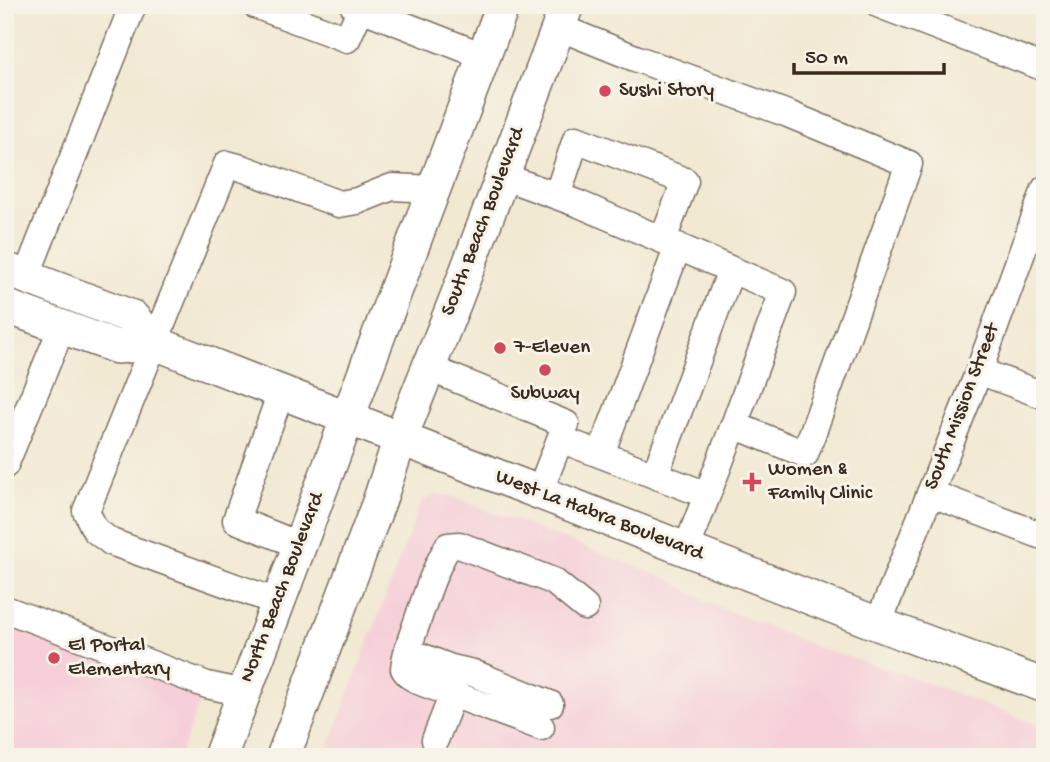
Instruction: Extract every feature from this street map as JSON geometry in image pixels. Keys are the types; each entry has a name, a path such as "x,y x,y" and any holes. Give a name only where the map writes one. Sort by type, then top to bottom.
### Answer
{"main road":[{"path":"347,418 503,5"},
{"name":"South Beach Boulevard","path":"400,439 562,16"},
{"name":"West La Habra Boulevard","path":"15,273 132,317 155,343 877,624 1045,686"},
{"name":"West La Habra Boulevard","path":"5,306 117,348 155,343"},
{"name":"North Beach Boulevard","path":"220,757 347,418"},
{"path":"283,757 400,439"}],"street":[{"path":"15,273 133,5"},
{"path":"255,5 347,39 357,7 483,56"},
{"path":"880,5 1045,68"},
{"path":"562,16 635,58 788,114 909,164 806,454 734,425"},
{"path":"557,196 576,139 685,181 670,243 601,454"},
{"path":"277,602 111,541 95,530 86,511 227,164 339,204 357,201 391,187 433,189"},
{"path":"502,176 579,204 783,292 686,550"},
{"name":"South Mission Street","path":"877,624 979,371 1045,189"},
{"path":"655,475 731,270"},
{"path":"5,465 62,327"},
{"path":"429,368 566,424 539,493"},
{"path":"979,371 1045,396"},
{"path":"281,392 236,520 299,545"},
{"path":"560,439 708,495"},
{"path":"930,492 1045,537"},
{"path":"407,654 473,673 546,715 453,694 423,683 404,669 407,654 438,564 448,546 459,545 552,581 585,607"},
{"path":"5,609 207,685 244,692"},
{"path":"435,740 453,694"}],"shaded area":[{"path":"435,494 448,495 669,579 707,602 817,647 913,677 1045,728 1045,757 325,757 420,505"},
{"name":"El Portal Elementary","path":"5,620 202,696 179,757 5,757"}],"place":[{"name":"Sushi Story","path":"605,91"},
{"name":"7-Eleven","path":"500,348"},
{"name":"Subway","path":"545,370"},
{"name":"Women & Family Clinic","path":"752,482"},
{"name":"El Portal Elementary","path":"54,658"}]}
